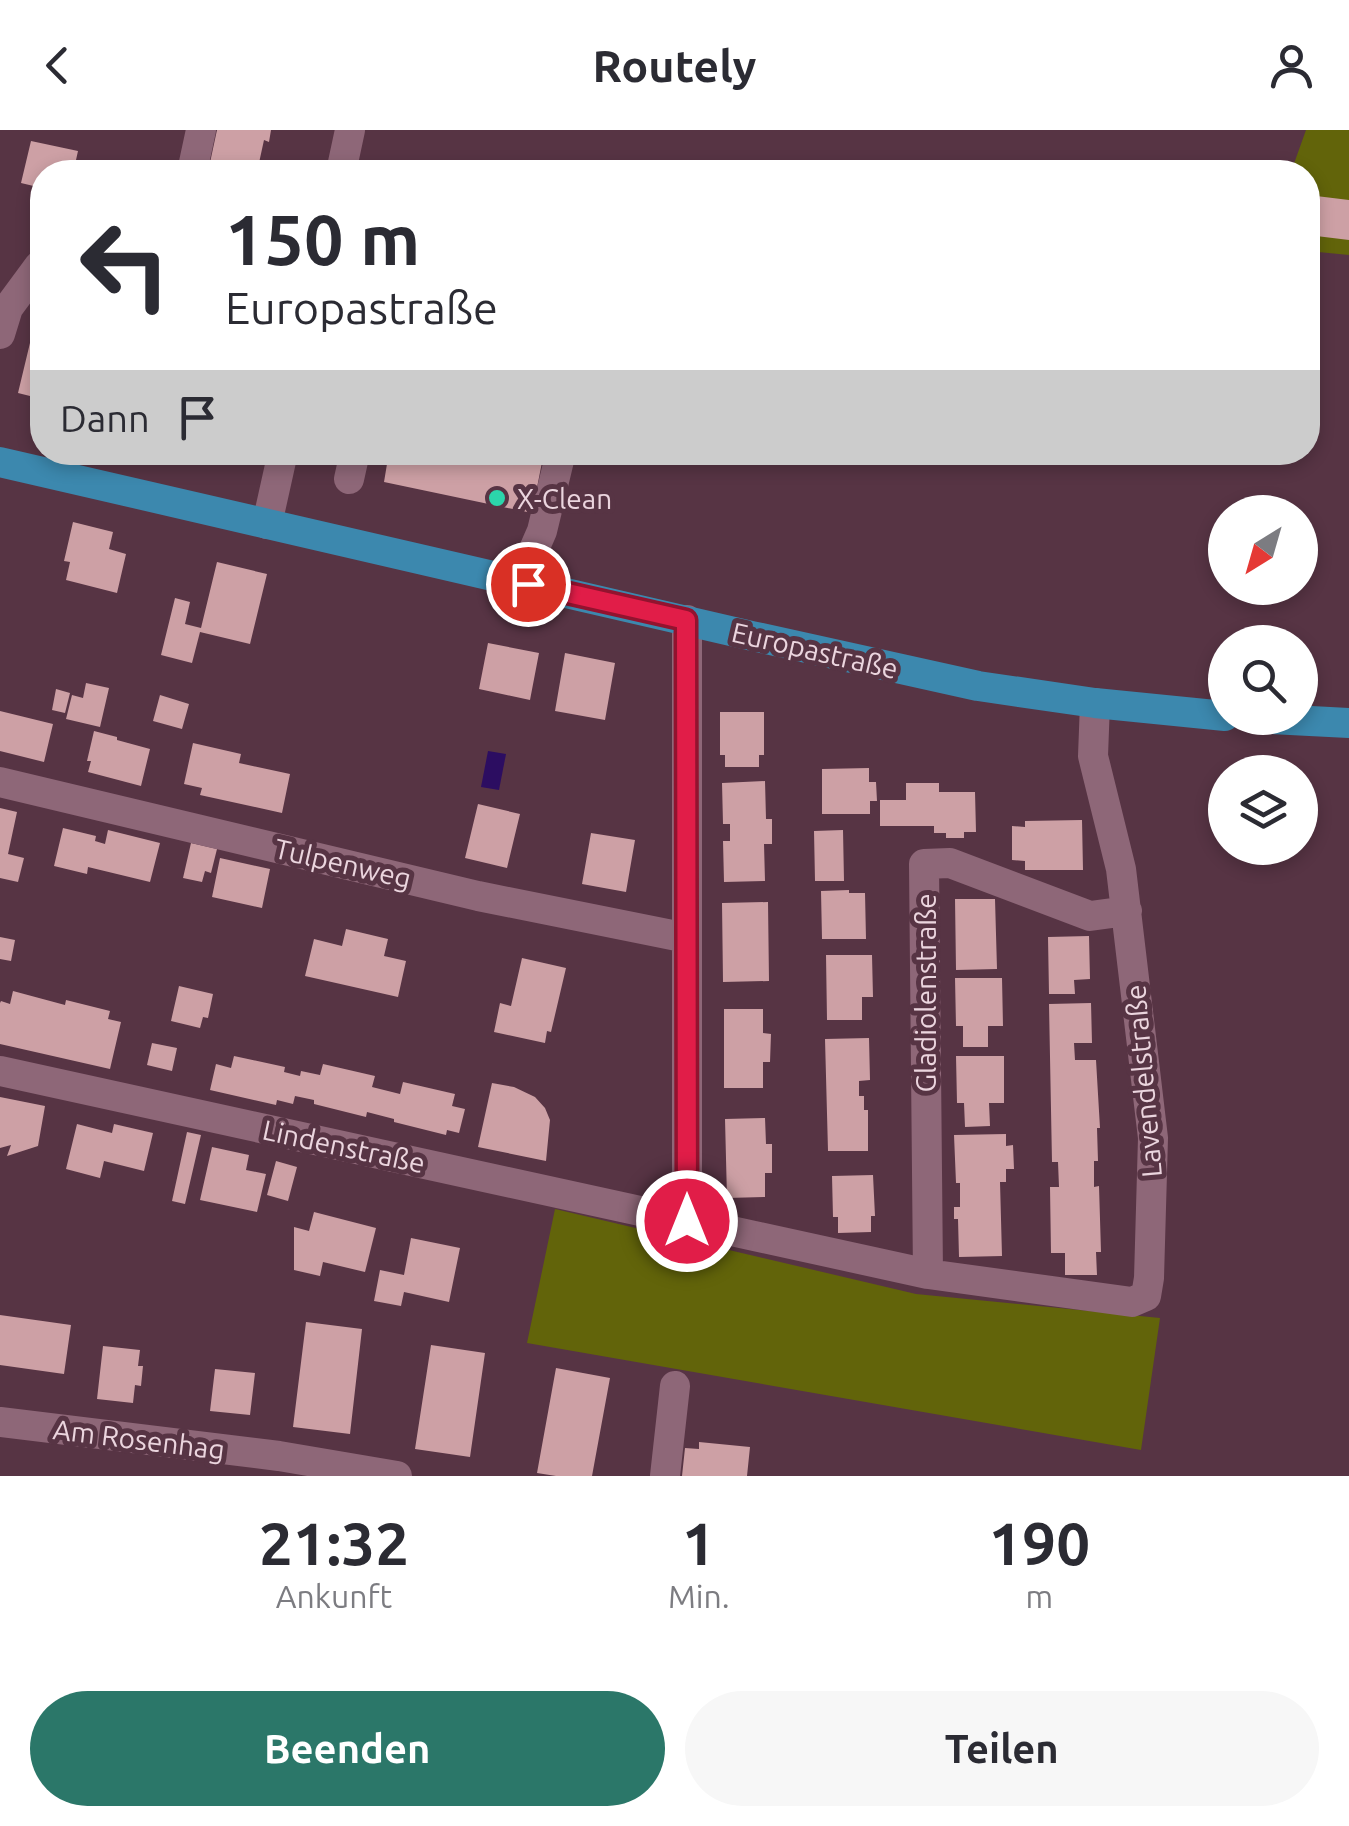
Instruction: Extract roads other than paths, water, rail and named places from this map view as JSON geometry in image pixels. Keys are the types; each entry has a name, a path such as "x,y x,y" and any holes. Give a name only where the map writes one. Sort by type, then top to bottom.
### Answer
{"main road":[{"name":"Europastraße","path":"0,462 978,686 1208,714"},
{"path":"1318,721 1349,723"}],"street":[{"path":"195,160 201,130"},
{"path":"344,160 350,130"},
{"path":"0,334 8,308 30,278"},
{"path":"267,524 280,465"},
{"path":"528,584 558,465"},
{"path":"686,620 687,1221"},
{"name":"Lavendelstraße","path":"687,1221 928,1274 1132,1302 1146,1296 1150,1278 1153,1138 1127,911 1093,756 1095,703"},
{"name":"Tulpenweg","path":"0,782 478,896 687,938"},
{"name":"Gladiolenstraße","path":"928,1274 924,864 950,864 1090,916 1127,911"},
{"name":"Lindenstraße","path":"0,1071 687,1221"},
{"path":"665,1476 674,1386"},
{"name":"Am Rosenhag","path":"0,1422 278,1456 397,1476"}],"place":[{"name":"X-Clean","path":"497,498"}]}
